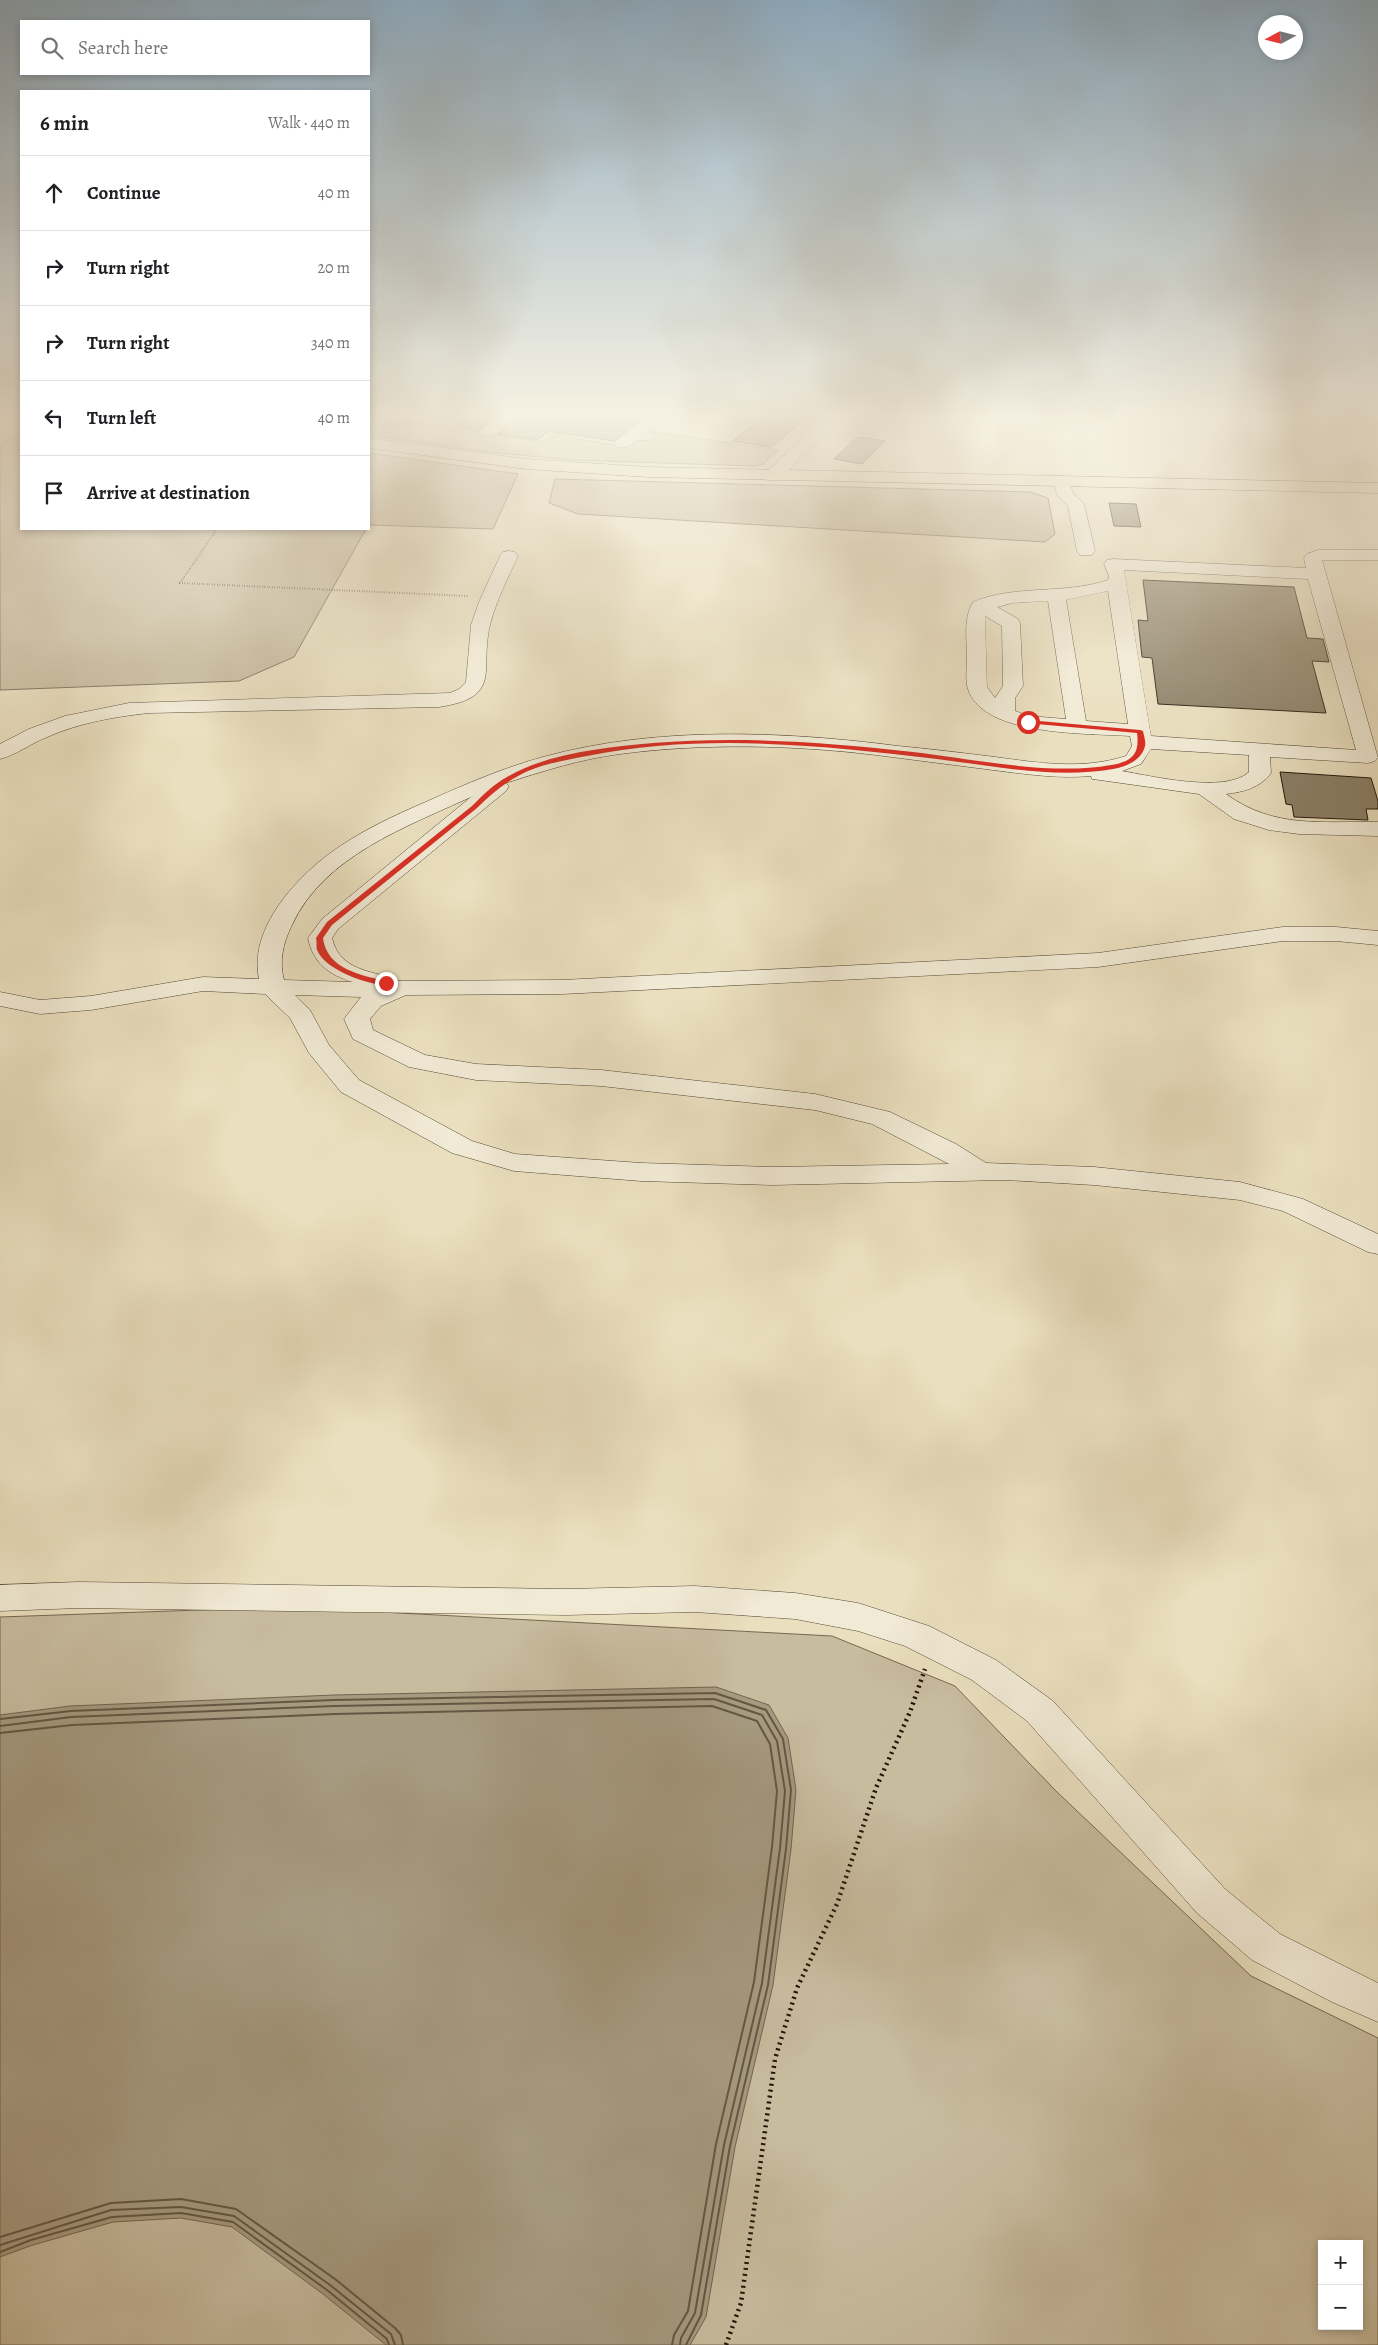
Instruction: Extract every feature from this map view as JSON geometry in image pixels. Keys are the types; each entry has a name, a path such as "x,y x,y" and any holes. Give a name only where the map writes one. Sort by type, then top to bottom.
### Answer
{"street":[{"path":"1080,524 1086,551"},
{"path":"1116,582 1102,588 1056,595 997,600 980,606 976,614 977,687 986,702 1010,717 1028,722 1077,726 1141,737 1259,750 1373,757 1316,574 1313,558 1318,555 1378,555"},
{"path":"0,752 9,744 57,723 112,710 149,706 439,701 455,699 466,694 474,685 479,671 476,656 478,633 509,556"},
{"path":"1074,771 1114,767 1134,760 1142,746 1116,582 1118,576 1114,564 1316,574"},
{"path":"1056,595 1077,726"},
{"path":"997,600 988,604 987,608 1010,623 1012,632 1013,686 1004,704 1005,712 1010,717"},
{"path":"1259,750 1260,773 1250,782 1204,788 1074,771 1038,769 867,748 773,742 690,742 619,748 549,762 478,786 423,811 353,846 311,879 288,906 275,935 268,964 273,988 301,1015 318,1048 350,1086 462,1147 514,1162 641,1172 772,1176 980,1171 1094,1176 1240,1191 1293,1205 1378,1245"},
{"path":"422,987 386,983 355,976 333,965 321,950 320,938 330,924 468,813 490,792 508,779 527,769"},
{"path":"1204,788 1238,812 1256,821 1280,825 1378,829"},
{"path":"0,998 40,1007 91,1003 203,984 344,990 422,987 562,987 1098,960 1282,934 1336,934 1378,938"},
{"path":"422,987 382,995 365,1004 357,1019 362,1034 418,1062 476,1072 600,1078 815,1102 881,1118 946,1150 980,1171"},
{"path":"0,1598 79,1595 566,1602 695,1599 795,1606 858,1616 917,1636 984,1670 1040,1711 1211,1901 1266,1947 1346,1989 1378,2003"}],"path":[{"path":"216,530 180,583 491,597"},
{"path":"726,2345 741,2303 778,2050 797,1988 837,1904 876,1788 910,1712 934,1644"}],"shaded area":[{"path":"0,524 20,524 20,530 365,530 294,657 239,681 0,690"},
{"path":"370,524 495,524 493,529 370,525"},
{"path":"752,524 1053,524 1055,534 1045,542"},
{"path":"286,1607 832,1636 955,1686 1056,1791 1251,1976 1378,2038 1378,2345 0,2345 0,1617"}],"water":[{"path":"716,1687 769,1705 788,1738 796,1790 791,1849 773,1985 735,2147 706,2317 690,2345 386,2345 323,2294 232,2227 181,2218 113,2222 33,2245 0,2257 0,1715 70,1706 334,1695"}],"building":[{"path":"1114,524 1140,524 1141,527 1114,526"},
{"path":"1143,580 1294,587 1307,638 1323,639 1329,662 1312,661 1326,713 1158,704 1152,658 1142,657 1138,620 1148,621"},
{"path":"1280,772 1371,778 1378,801 1378,809 1366,809 1368,820 1294,817 1292,805 1286,804"}],"route":[{"path":"386,983 355,976 333,965 321,950 320,938 330,924 347,909 434,840 490,792 508,779 527,769 549,762 619,748 690,742 773,742 867,748 1038,769 1074,771 1114,767 1134,760 1142,746 1140,731 1028,722"}]}
